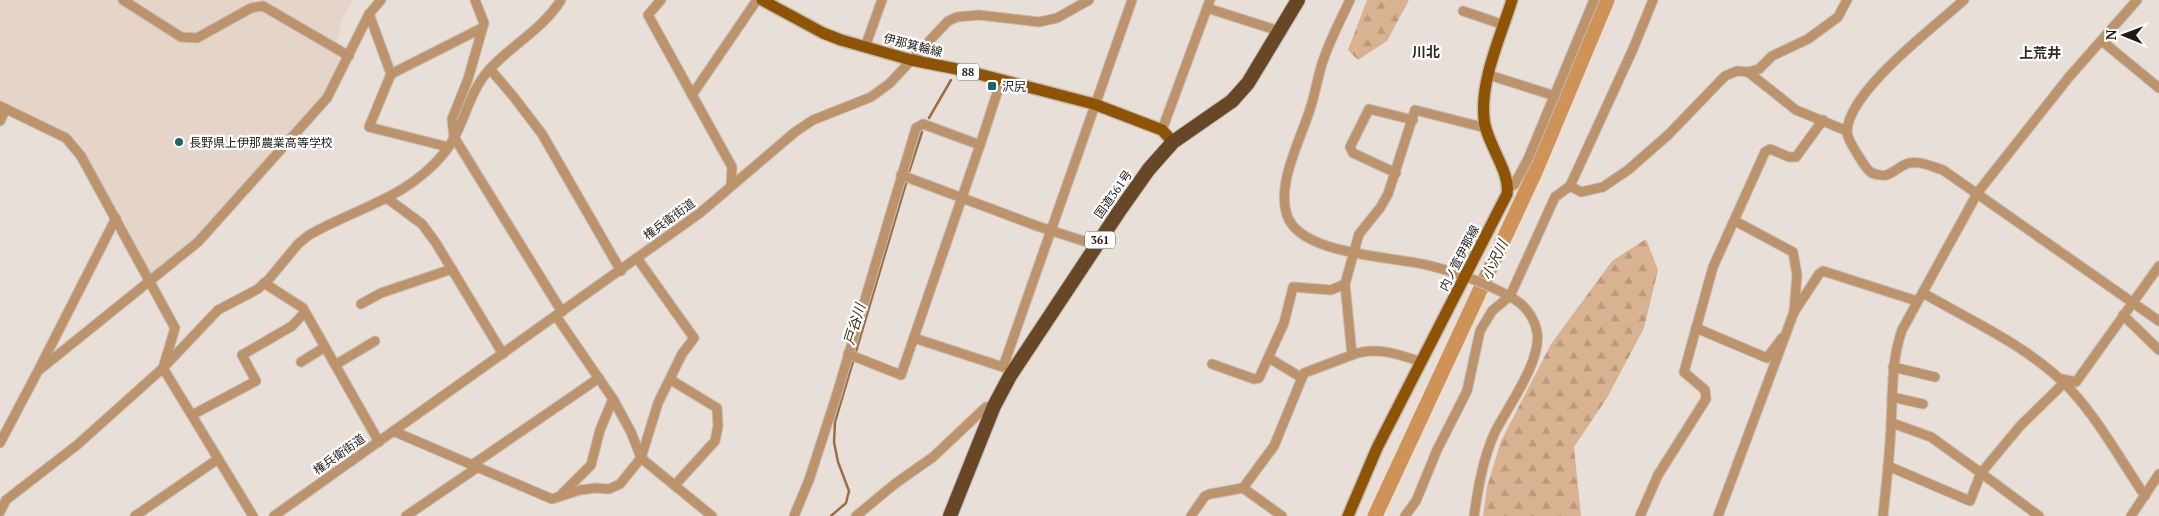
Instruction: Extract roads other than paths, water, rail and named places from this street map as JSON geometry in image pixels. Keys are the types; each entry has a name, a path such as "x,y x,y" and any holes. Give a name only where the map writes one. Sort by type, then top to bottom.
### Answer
{"highway":[{"name":"国道361号","path":"950,516 1007,372 1149,169 1174,142 1232,101 1248,83 1298,0"}],"main road":[{"path":"1508,187 1486,128 1485,96 1489,75 1512,0"},
{"name":"伊那箕輪線","path":"764,1 823,33 911,60 1094,104 1162,130 1174,142"},
{"name":"内ノ萱伊那線","path":"1348,516 1377,448 1421,362 1468,277 1508,187"}],"street":[{"path":"123,0 181,37 197,38 251,8 263,6 349,56"},
{"path":"38,371 151,282 198,242 321,105 349,56 369,14 380,0"},
{"path":"475,0 484,23 468,79 452,119 454,138 559,314 613,399 631,432 641,458 712,516"},
{"path":"0,512 6,500 78,445 163,368 218,310 264,283 309,235 388,199 423,173 454,138 466,108 490,69 542,25 562,0"},
{"path":"661,0 648,15 732,167 731,186"},
{"path":"865,47 882,0"},
{"name":"権兵衛街道","path":"274,516 700,213 794,132 813,120 871,97 890,83 948,21 957,17 979,15 1039,22 1057,18 1089,0"},
{"path":"914,338 1007,372 1094,104 1132,0"},
{"path":"1350,0 1323,59 1311,107 1286,183 1284,203 1289,221 1297,231 1320,243 1355,253 1430,265 1468,277 1510,296 1525,306 1533,319 1537,334 1534,358 1492,440 1478,488 1474,516"},
{"path":"1508,187 1514,185 1528,159 1594,0"},
{"path":"1405,516 1416,501 1437,450 1467,391 1480,331 1492,310 1510,296 1555,198 1570,186 1634,49 1654,0"},
{"path":"1964,0 1879,77 1858,102 1850,117 1847,131 1848,137 1869,171 1883,176 1895,172 1908,163 1925,164 1943,170 1978,192 2159,320"},
{"path":"1883,516 1892,424 1893,368 1895,350 1902,330 1978,192 2069,77 2137,0"},
{"path":"692,95 764,1"},
{"path":"1570,186 1581,192 1603,187 1628,170 1668,135 1725,76 1737,71 1748,72 1759,69 1772,56 1808,38 1838,17 1844,1"},
{"path":"1162,130 1209,4 1279,32"},
{"path":"1463,11 1504,25"},
{"path":"369,14 391,74"},
{"path":"448,147 370,127 391,74 482,28"},
{"path":"2102,41 2159,88"},
{"path":"490,69 514,96 542,134 620,271"},
{"path":"1748,72 1796,110 1847,131"},
{"path":"1489,75 1555,96"},
{"path":"852,355 901,375 1001,81"},
{"path":"0,121 3,107 66,138 81,156 175,328 163,368 253,516"},
{"path":"1396,173 1353,153 1350,147 1369,108 1413,120"},
{"path":"1352,354 1345,284 1359,234 1380,208 1396,173 1416,110 1486,128"},
{"path":"1640,516 1658,475 1706,399 1705,390 1684,372 1713,267 1765,152 1770,149 1788,157 1796,156 1823,120"},
{"path":"794,516 812,471 852,355 905,177 916,128 923,124 980,145"},
{"path":"905,177 1096,245"},
{"path":"388,199 422,224 452,269 503,354"},
{"path":"0,443 116,218"},
{"path":"1735,221 1793,252 1797,275 1794,312"},
{"path":"393,431 552,499 580,490 608,489 620,484 641,458 658,403 671,380 682,354 694,338 637,258"},
{"path":"2061,381 2076,382 2159,266"},
{"path":"361,304 381,293 452,269"},
{"path":"1718,516 1794,312 1819,274 1823,271 1917,301"},
{"path":"264,283 303,308 378,442"},
{"path":"1212,364 1254,379 1262,375 1284,323 1293,286 1331,290 1345,284"},
{"path":"1923,293 2023,351 2061,381 2088,413 2145,496"},
{"path":"192,415 256,381 242,355 292,326 305,312"},
{"path":"2123,316 2159,350"},
{"path":"1696,328 1767,358 1780,338 1784,337"},
{"path":"335,365 375,341"},
{"path":"301,362 325,346"},
{"path":"1192,516 1205,496 1243,488 1274,446 1302,378 1308,370 1361,351 1386,352 1421,362"},
{"path":"1269,358 1302,378"},
{"path":"1893,368 1935,376"},
{"path":"406,516 599,378"},
{"path":"671,380 717,408 718,426 715,441 675,484"},
{"path":"1888,466 1970,501 1981,473 2061,381"},
{"path":"1892,397 1923,404"},
{"path":"559,497 591,465 600,430 613,399"},
{"path":"856,516 896,483 933,457 986,407 994,406"},
{"path":"1892,424 1932,437 2040,516"},
{"path":"135,516 218,459"},
{"path":"2131,516 2159,474"},
{"path":"1243,488 1282,516"}],"waterway":[{"name":"小沢川","path":"1375,516 1535,172 1607,0"},
{"name":"戸谷川","path":"929,118 951,80"},
{"name":"戸谷川","path":"908,175 922,132"},
{"name":"戸谷川","path":"831,516 846,503 849,491 838,462 834,442 835,422 907,180"}],"place":[{"name":"沢尻","path":"992,86"},
{"name":"長野県上伊那農業高等学校","path":"179,142"}],"district":[{"name":"川北","path":"1426,51"},
{"name":"上荒井","path":"2040,52"}]}
